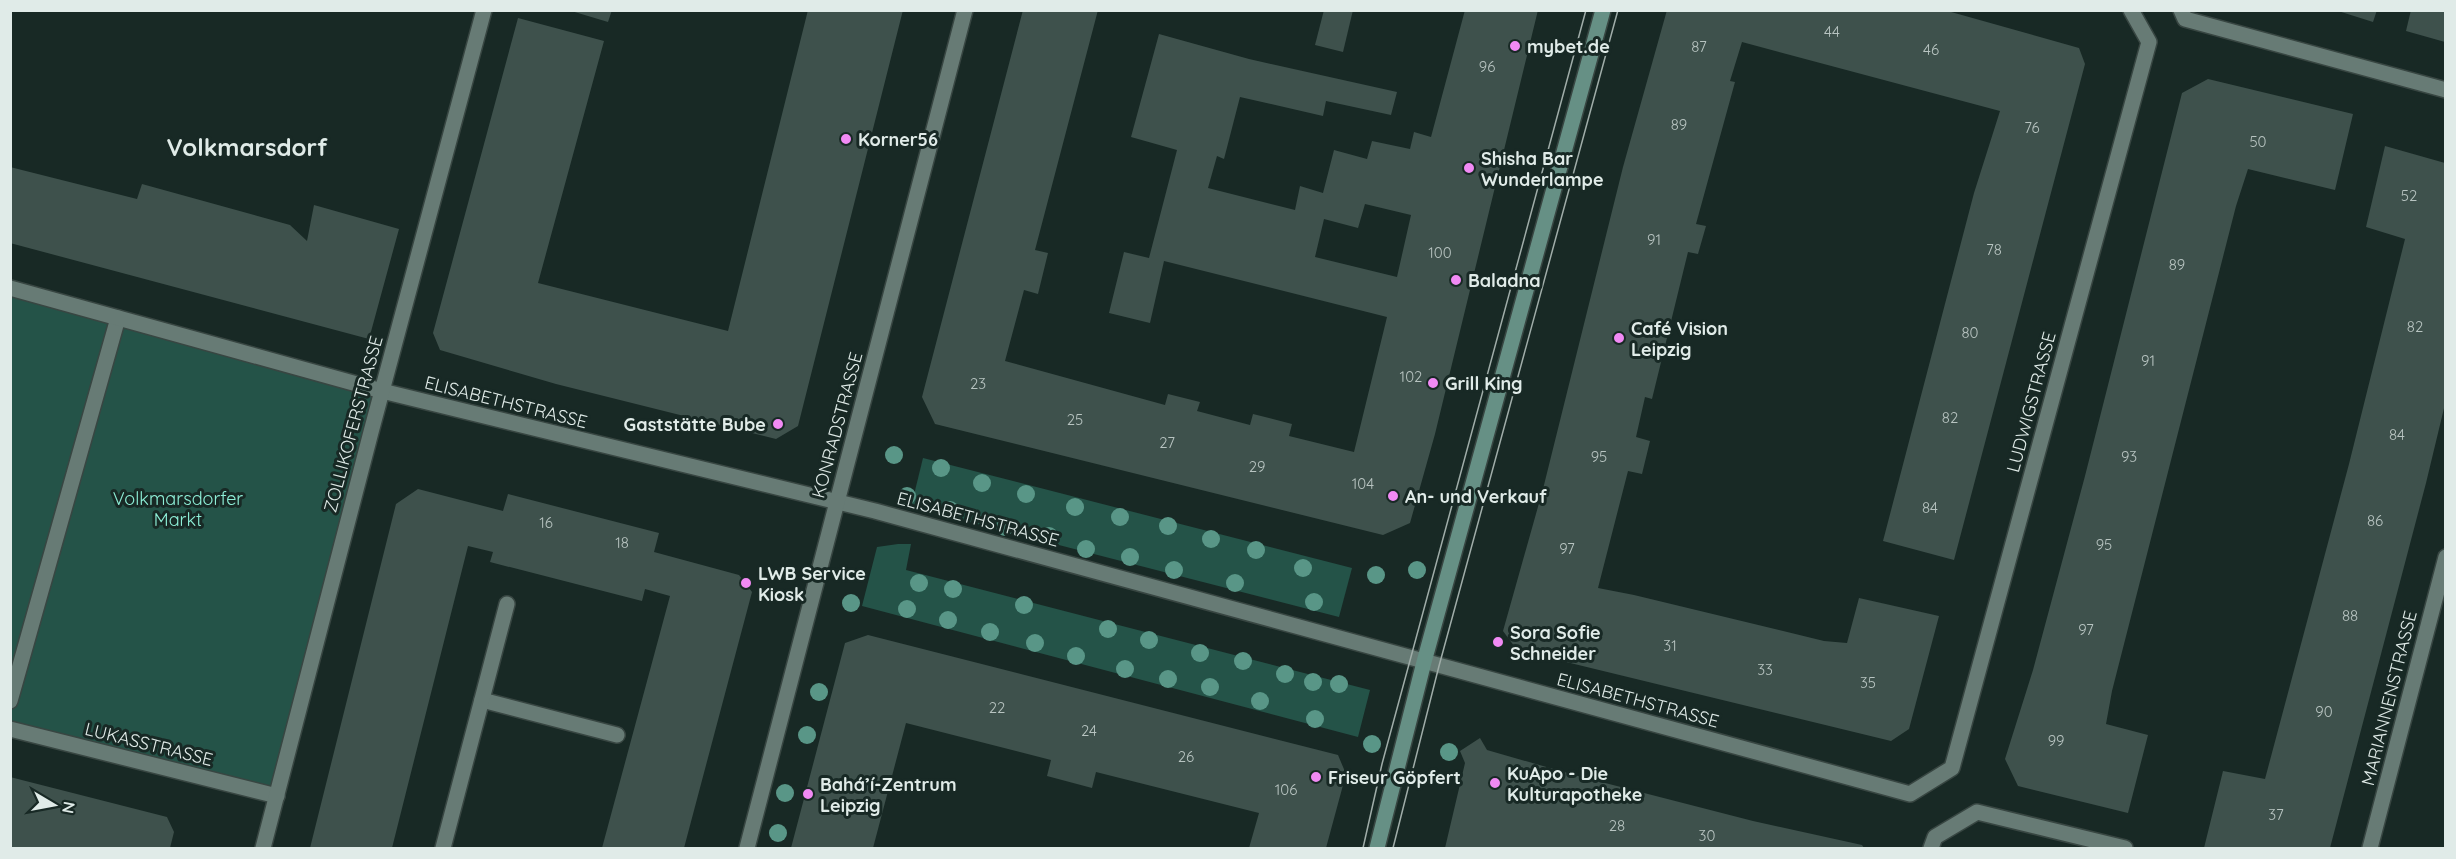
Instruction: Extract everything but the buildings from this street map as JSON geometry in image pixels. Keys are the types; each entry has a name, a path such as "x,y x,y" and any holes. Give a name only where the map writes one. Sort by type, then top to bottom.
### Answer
{"main road":[{"path":"1377,849 1424,662 1603,10"}],"street":[{"name":"ZOLLIKOFERSTRASSE","path":"264,849 382,391 484,10"},
{"name":"KONRADSTRASSE","path":"747,849 965,10"},
{"path":"2181,10 2185,19 2445,90"},
{"name":"LUDWIGSTRASSE","path":"1930,782 1952,768 2149,42 2134,17"},
{"name":"ELISABETHSTRASSE","path":"10,288 382,391 837,502 1910,794 1930,782"},
{"path":"10,701 118,318"},
{"name":"MARIANNENSTRASSE","path":"2370,849 2445,557"},
{"path":"443,849 507,604"},
{"path":"483,700 617,735"},
{"name":"LUKASSTRASSE","path":"10,729 277,796"},
{"path":"1931,849 1935,837 1977,812 2125,849"}],"green space":[{"name":"Volkmarsdorfer Markt","path":"11,288 382,391 277,796 11,729"},
{"path":"923,458 1352,568 1339,617 911,507"},
{"path":"911,544 906,570 1370,690 1358,737 862,606 877,547"}],"tram line":[{"path":"1363,848 1382,764 1586,10"},
{"path":"1393,848 1439,666 1618,10"}],"place":[{"name":"mybet.de","path":"1515,46"},
{"name":"Korner56","path":"846,139"},
{"name":"Shisha Bar Wunderlampe","path":"1469,168"},
{"name":"Baladna","path":"1456,280"},
{"name":"Café Vision Leipzig","path":"1619,338"},
{"name":"Grill King","path":"1433,383"},
{"name":"Gaststätte Bube","path":"778,424"},
{"name":"An- und Verkauf","path":"1393,496"},
{"name":"LWB Service Kiosk","path":"746,583"},
{"name":"Sora Sofie Schneider","path":"1498,642"},
{"name":"Friseur Göpfert","path":"1316,777"},
{"name":"KuApo - Die Kulturapotheke","path":"1495,783"},
{"name":"Bahá’í-Zentrum Leipzig","path":"808,794"}],"district":[{"name":"Volkmarsdorf","path":"247,147"}]}
